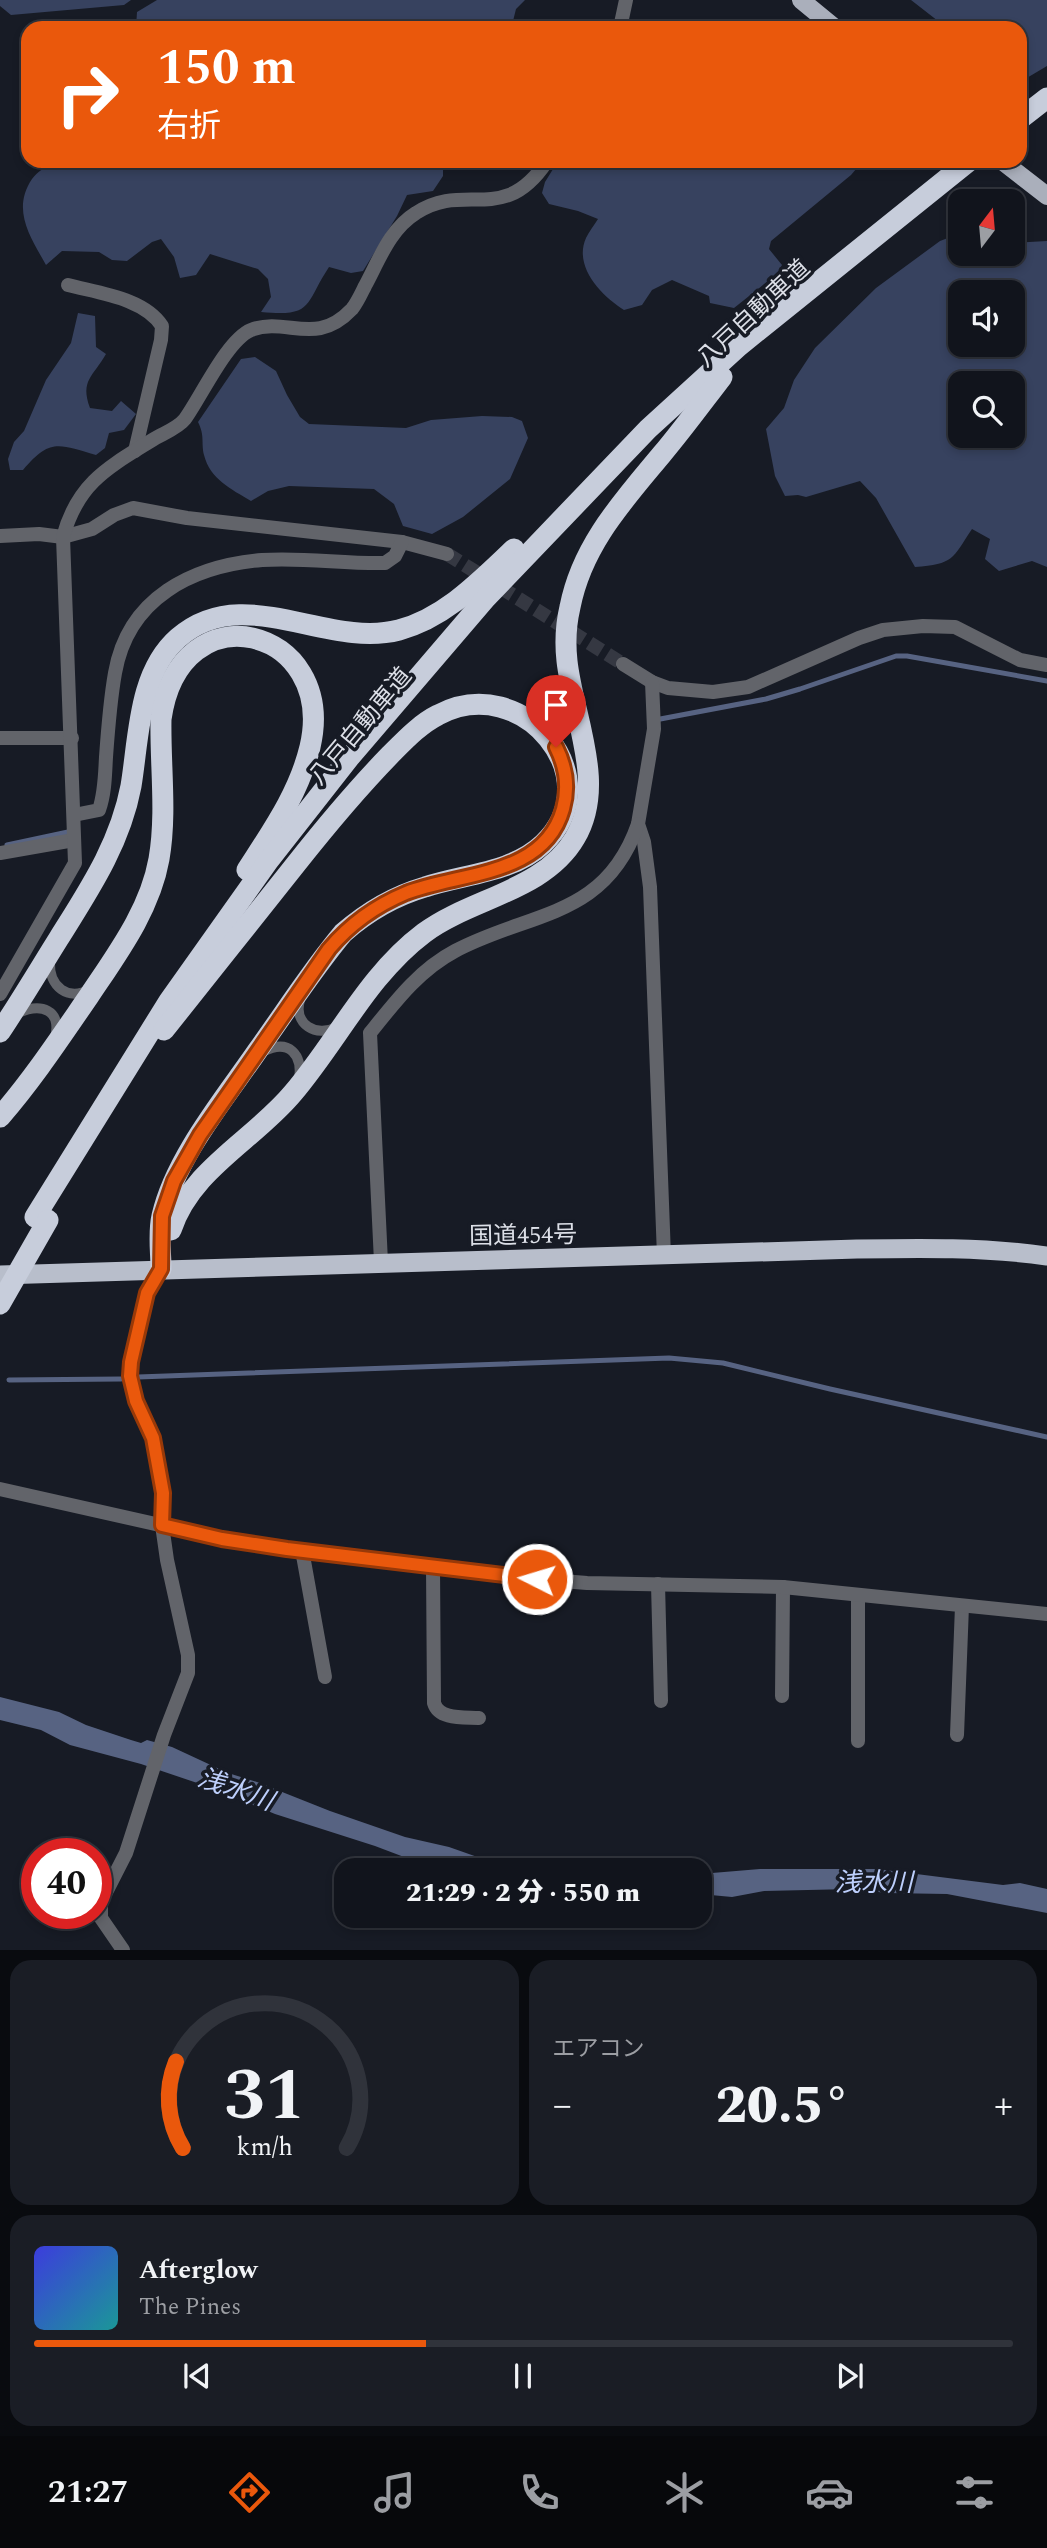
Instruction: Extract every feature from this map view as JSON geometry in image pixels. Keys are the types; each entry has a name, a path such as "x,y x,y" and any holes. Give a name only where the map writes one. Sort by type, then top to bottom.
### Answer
{"highway":[{"path":"1027,114 1047,98"},
{"name":"八戸自動車道","path":"0,1304 42,1219 169,1001 270,860 349,758 486,598 649,429 738,346 959,168"},
{"name":"八戸自動車道","path":"0,1278 42,1219 164,1030 268,883 371,750 547,551 722,377 852,254"},
{"path":"161,1269 174,1220 187,1196 293,1093 388,967 413,942 442,922 538,873 557,860 576,836 586,806 588,772 567,662 566,633 570,605 590,550 609,518 722,377"},
{"path":"1,1030 97,878 114,843 127,804 146,697 159,664 177,638 205,622 236,615 256,615 364,633 396,631 411,626 439,612 465,593 596,470 649,429"},
{"path":"0,1117 35,1076 97,985 132,929 155,877 162,830 161,719 169,686 184,660 200,646 219,638 249,638 277,648 289,657 303,674 312,696 314,712 310,746 297,786 285,810 216,917 169,1001"},
{"path":"161,1269 162,1216 174,1181 200,1135 305,983 343,933 361,917 426,886 509,865 535,851 545,842 561,818 567,789 562,760 556,747 541,729 522,715 491,705 454,708 422,725 350,796 164,1030"},
{"name":"国道454号","path":"0,1278 161,1269 381,1262 950,1248 1047,1256"}],"main road":[{"path":"802,0 827,21"},
{"path":"1012,168 1047,196"}],"street":[{"path":"622,21 626,0"},
{"path":"0,994 75,863 63,537 69,516 87,488 103,471 183,422 233,345 251,330 317,330 333,325 353,308 393,234 414,214 430,205 502,198 521,191 542,168"},
{"path":"68,285 149,311 162,326 135,451"},
{"path":"0,536 39,534 63,537 92,529 114,515 133,508 187,519 402,542 447,554"},
{"path":"74,815 99,810 105,780 110,706 118,656 128,633 143,611 161,593 204,572 262,560 384,563 395,556 402,542"},
{"path":"623,664 652,682 668,688 713,691 748,687 859,638 883,630 923,626 955,627 1020,660 1047,665"},
{"path":"381,1262 370,1033 402,994 431,966 476,941 551,914 594,890 621,860 630,846 638,824 654,729 652,682"},
{"path":"0,738 72,738"},
{"path":"638,824 644,842 650,887 664,1256"},
{"path":"0,853 74,840"},
{"path":"123,1950 101,1918 101,1902 126,1853 164,1735 188,1673 188,1655 167,1560 162,1525 163,1493 153,1438 136,1401 130,1376 147,1293 161,1269"},
{"path":"0,1489 222,1539 433,1567 587,1583 783,1587 1047,1614"},
{"path":"302,1550 325,1677"},
{"path":"433,1567 433,1684 436,1710 441,1714 479,1718"},
{"path":"658,1584 661,1702"},
{"path":"782,1696 783,1587"},
{"path":"858,1595 858,1741"},
{"path":"957,1735 962,1606"}],"lane":[{"path":"53,948 50,975 53,983 60,989 77,993 97,985"},
{"path":"305,983 299,1006 303,1024 321,1031 331,1030 344,1023"},
{"path":"1,1030 18,1013 29,1008 46,1009 57,1021 52,1050"},
{"path":"252,1059 275,1046 286,1047 294,1052 299,1059 300,1070 293,1093"}],"shaded area":[{"path":"0,0 131,0 124,5 11,15 0,6"},
{"path":"157,0 525,0 516,9 513,21 136,21 137,12"},
{"path":"911,0 1047,0 1047,66 1027,78 1027,21 938,21"},
{"path":"43,168 443,168 443,176 433,191 407,195 363,271 351,273 329,267 306,306 299,310 278,313 261,312 271,297 268,279 258,269 210,254 196,275 180,278 174,257 161,239 152,242 127,261 112,260 99,252 62,251 46,265 29,234 23,213 26,190"},
{"path":"554,168 857,168 771,241 769,249 782,265 777,274 734,308 710,303 709,296 672,280 652,290 642,305 624,310 599,289 583,260 586,238 598,219 549,204 542,193"},
{"path":"948,238 948,266 1026,266 1026,242 1047,241 1047,567 1032,561 999,571 985,559 990,539 972,529 951,558 945,562 915,567 876,498 860,481 806,497 785,496 775,476 766,429 784,408 794,380 815,348 876,288"},
{"path":"78,313 95,316 96,347 106,354 87,385 90,408 112,411 121,401 136,414 124,430 109,433 105,448 96,455 55,446 40,453 23,470 10,470 8,459 14,442 24,431 46,380 71,343"},
{"path":"255,357 276,371 300,417 309,424 406,428 431,420 482,416 512,417 522,421 528,438 510,479 463,517 432,534 403,526 394,504 374,489 289,486 268,491 251,501 222,482 211,471 204,455 198,422 241,359"}],"water":[{"name":"浅水川","path":"0,1697 59,1712 86,1725 141,1743 147,1740 172,1747 228,1773 405,1837 449,1847 480,1858 407,1858 275,1814 212,1788 141,1764 70,1745 41,1730 0,1720"},
{"name":"浅水川","path":"760,1869 877,1869 1003,1885 1020,1883 1047,1889 1047,1913 947,1894 887,1893 852,1889 764,1891 732,1897 712,1895 712,1873"}],"waterway":[{"path":"655,720 766,699 896,656 1047,681"},
{"path":"7,845 68,832"},
{"path":"138,1377 669,1358 723,1363 1047,1437"},
{"path":"9,1380 121,1379"}],"tunnel":[{"path":"447,554 623,664"}],"route":[{"path":"537,1579 287,1549 222,1539 162,1525 163,1493 153,1438 136,1401 130,1376 147,1293 161,1269 160,1232 166,1201 184,1161 200,1135 329,949 361,917 426,886 509,865 535,851 545,842 561,818 567,789 562,760 556,747"}]}
